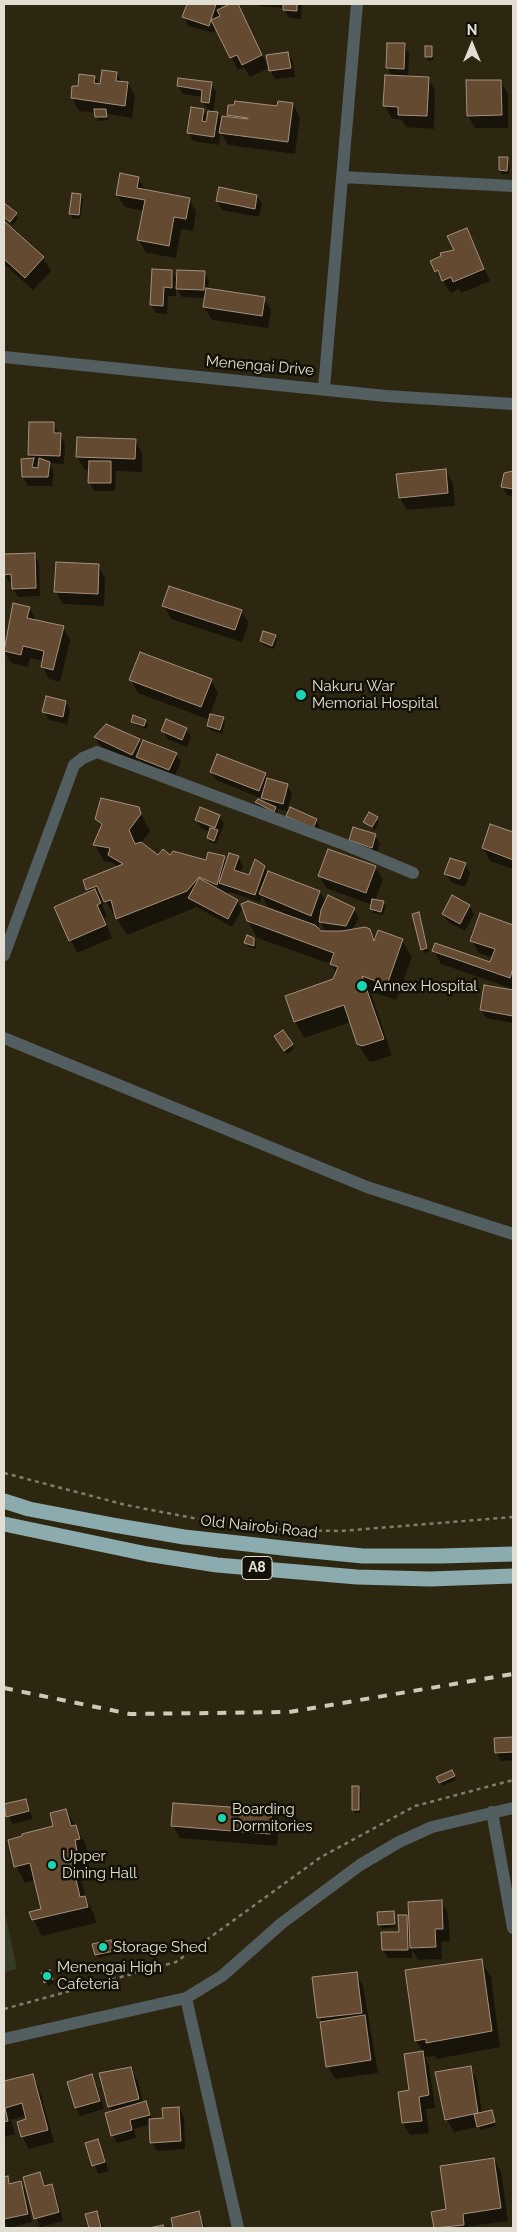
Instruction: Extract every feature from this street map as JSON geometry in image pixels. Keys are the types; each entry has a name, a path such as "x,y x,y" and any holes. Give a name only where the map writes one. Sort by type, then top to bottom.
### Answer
{"highway":[{"name":"Old Nairobi Road","path":"4,1501 38,1511 113,1526 184,1537 292,1549 363,1556 513,1554"},
{"name":"A8","path":"4,1524 147,1554 217,1564 394,1578 438,1579 513,1576"}],"street":[{"path":"324,388 356,4"},
{"path":"342,177 513,186"},
{"name":"Menengai Drive","path":"4,357 199,378 324,388 386,396 513,404"},
{"path":"4,955 74,765 83,758 97,752 346,845 413,873"},
{"path":"4,1038 367,1187 513,1234"},
{"path":"4,2039 186,1998 222,1976 282,1923 360,1865 391,1846 432,1827 513,1808"},
{"path":"492,1812 513,1928"},
{"path":"186,1998 238,2228"}],"path":[{"path":"4,1473 135,1507 193,1518 285,1530 341,1531 513,1517"},
{"path":"4,2009 176,1962 321,1857 389,1820 415,1806 513,1780"}],"green space":[{"path":"4,1908 17,1969 4,1972"}],"building":[{"path":"187,4 216,4 209,26 182,17"},
{"path":"230,4 238,4 262,55 242,65 237,55 230,58 211,20 220,16 217,10"},
{"path":"283,4 297,4 297,11 283,10"},
{"path":"387,43 405,43 404,69 386,68"},
{"path":"425,46 432,46 432,57 425,57"},
{"path":"288,52 291,68 269,71 266,55"},
{"path":"102,70 117,72 116,81 128,82 125,106 71,98 72,86 78,86 79,74 95,76 94,83 100,84"},
{"path":"385,75 429,77 427,116 398,115 398,107 383,106"},
{"path":"178,78 212,82 209,103 201,102 202,90 177,86"},
{"path":"466,80 501,80 502,115 467,116"},
{"path":"235,101 277,106 278,101 293,103 288,142 219,133 222,116 248,119 227,115 228,105 234,105"},
{"path":"191,107 204,109 202,121 206,122 208,111 218,112 214,137 187,133"},
{"path":"94,109 106,109 107,117 95,117"},
{"path":"499,157 508,157 507,171 499,170"},
{"path":"120,173 139,177 137,188 190,198 186,219 174,217 169,246 137,240 145,200 116,195"},
{"path":"219,187 257,195 255,209 216,201"},
{"path":"72,193 81,194 79,215 69,214"},
{"path":"4,203 17,213 10,222 4,217"},
{"path":"4,221 44,257 25,278 4,259"},
{"path":"467,228 484,269 453,282 451,277 442,281 438,270 435,272 430,261 441,256 440,253 454,250 447,236"},
{"path":"152,269 172,270 172,288 164,287 163,306 150,305"},
{"path":"177,270 205,271 204,290 176,289"},
{"path":"206,288 265,297 262,316 203,307"},
{"path":"29,422 54,422 54,433 61,433 60,456 28,455"},
{"path":"77,437 136,439 135,459 76,457"},
{"path":"34,458 32,467 38,468 39,458 50,462 48,477 22,477 21,459"},
{"path":"89,461 111,461 111,483 88,483"},
{"path":"446,469 448,493 399,498 396,474"},
{"path":"513,471 513,489 501,487 504,473"},
{"path":"35,553 36,588 12,589 11,574 4,575 4,554"},
{"path":"56,562 99,564 98,594 54,592"},
{"path":"169,586 242,610 235,630 162,606"},
{"path":"13,603 30,607 27,618 64,626 53,670 41,667 44,651 23,646 21,655 4,651"},
{"path":"263,631 276,635 272,646 260,641"},
{"path":"140,652 212,679 201,707 129,680"},
{"path":"46,696 66,701 63,717 42,712"},
{"path":"210,714 224,717 220,730 207,726"},
{"path":"133,715 146,720 144,726 131,722"},
{"path":"166,719 187,728 182,740 161,731"},
{"path":"106,724 140,739 132,755 94,737"},
{"path":"143,740 177,753 169,770 136,757"},
{"path":"217,754 266,773 259,791 210,772"},
{"path":"267,778 288,784 283,804 261,798"},
{"path":"101,798 139,807 141,814 129,830 135,844 141,842 158,855 163,849 170,855 173,851 206,860 208,852 225,856 217,885 199,877 187,891 116,919 111,900 104,902 97,886 86,890 83,880 123,864 108,855 110,848 93,845 102,824 95,819"},
{"path":"258,799 276,807 274,812 255,802"},
{"path":"200,807 220,815 215,828 195,820"},
{"path":"290,807 317,819 313,828 286,816"},
{"path":"369,812 378,817 372,827 363,822"},
{"path":"490,824 513,832 513,860 482,848"},
{"path":"353,827 376,834 372,848 349,840"},
{"path":"210,828 218,830 214,841 207,838"},
{"path":"328,849 376,866 366,893 318,876"},
{"path":"229,853 239,856 234,870 249,875 255,859 265,866 255,895 219,883"},
{"path":"450,858 466,863 460,879 444,874"},
{"path":"268,871 320,891 311,916 259,894"},
{"path":"199,878 238,900 228,919 188,898"},
{"path":"95,889 101,903 97,905 106,925 69,941 54,907"},
{"path":"328,895 355,908 346,926 319,922 321,910"},
{"path":"452,895 470,905 460,924 442,914"},
{"path":"372,899 384,901 381,912 370,909"},
{"path":"248,901 315,925 321,931 342,931 365,927 370,929 374,941 378,930 403,939 387,985 362,976 384,1039 362,1046 357,1044 344,1005 294,1022 285,996 333,979 338,967 330,964 334,953 247,921 241,904"},
{"path":"419,912 427,948 421,950 412,914"},
{"path":"480,913 513,925 513,968 510,978 432,951 435,943 490,962 495,949 470,941"},
{"path":"247,935 254,938 254,946 244,943"},
{"path":"484,985 513,990 513,1016 480,1010"},
{"path":"283,1030 293,1044 284,1051 274,1036"},
{"path":"513,1737 513,1752 495,1753 494,1738"},
{"path":"452,1770 455,1776 439,1783 436,1777"},
{"path":"352,1786 359,1786 359,1810 352,1810"},
{"path":"26,1799 29,1811 6,1817 4,1804"},
{"name":"Boarding Dormitories","path":"173,1803 272,1810 270,1834 171,1826"},
{"name":"Upper Dining Hall","path":"66,1809 71,1826 76,1825 80,1839 75,1840 77,1851 70,1853 80,1897 85,1896 88,1907 32,1920 29,1912 41,1909 30,1863 14,1867 8,1840 22,1836 22,1834 53,1826 50,1813"},
{"path":"442,1900 443,1929 435,1929 436,1947 410,1948 408,1902"},
{"path":"394,1911 395,1924 378,1925 377,1912"},
{"path":"398,1915 407,1915 408,1950 382,1950 381,1932 399,1932"},
{"name":"Storage Shed","path":"111,1940 114,1951 95,1955 92,1944"},
{"path":"482,1959 492,2031 426,2043 426,2039 415,2041 405,1970"},
{"name":"Menengai High Cafeteria","path":"50,1970 53,1979 44,1983 41,1973"},
{"path":"357,1972 362,2013 317,2018 312,1977"},
{"path":"365,2015 371,2060 326,2067 320,2022"},
{"path":"423,2051 429,2095 419,2097 422,2121 402,2123 398,2092 409,2090 404,2054"},
{"path":"471,2066 478,2113 445,2120 435,2072"},
{"path":"131,2067 139,2099 108,2107 99,2073"},
{"path":"33,2074 48,2130 21,2137 17,2122 26,2119 22,2103 5,2108 8,2121 4,2122 4,2081"},
{"path":"92,2074 100,2101 75,2108 67,2082"},
{"path":"146,2101 150,2115 130,2120 132,2130 111,2136 105,2113"},
{"path":"179,2107 181,2141 150,2143 149,2119 163,2118 162,2108"},
{"path":"492,2110 495,2122 477,2127 474,2114"},
{"path":"98,2139 105,2162 92,2166 85,2143"},
{"path":"494,2158 501,2208 463,2214 464,2225 434,2228 431,2212 446,2209 440,2166"},
{"path":"40,2172 44,2186 52,2184 59,2212 34,2219 23,2177"},
{"path":"8,2176 9,2184 21,2181 28,2214 4,2219 4,2177"},
{"path":"97,2211 101,2228 89,2228 85,2214"},
{"path":"199,2211 203,2228 173,2228 171,2218"},
{"path":"163,2225 164,2228 149,2228"}],"railway":[{"path":"4,1688 130,1714 289,1712 513,1674"}],"place":[{"name":"Nakuru War Memorial Hospital","path":"301,695"},
{"name":"Annex Hospital","path":"362,986"},
{"name":"Boarding Dormitories","path":"222,1818"},
{"name":"Upper Dining Hall","path":"52,1865"},
{"name":"Storage Shed","path":"103,1947"},
{"name":"Menengai High Cafeteria","path":"47,1976"}]}
